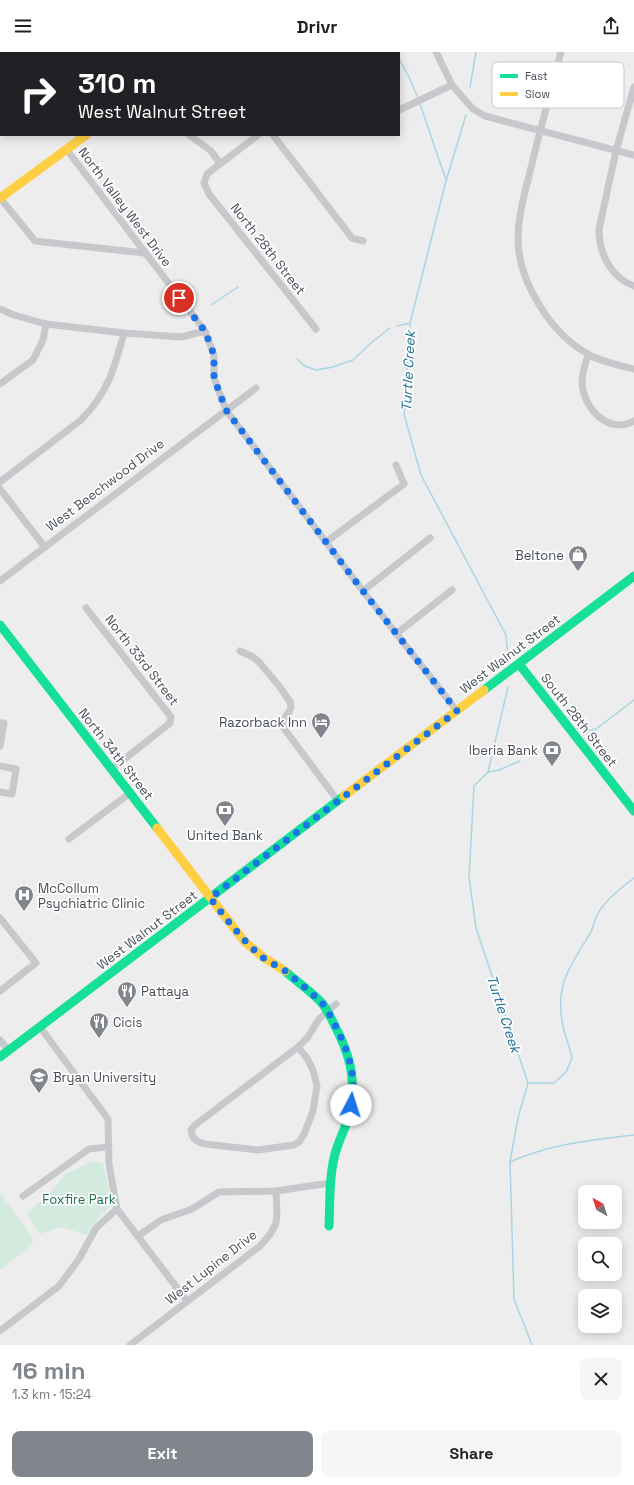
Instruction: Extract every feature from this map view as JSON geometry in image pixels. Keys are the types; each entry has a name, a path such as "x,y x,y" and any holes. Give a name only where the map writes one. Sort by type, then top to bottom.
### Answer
{"street":[{"path":"436,52 452,85 473,109 485,116 634,155"},
{"path":"558,62 561,52"},
{"path":"400,110 452,85"},
{"path":"634,89 616,151 599,229 599,240 603,255 609,266 616,274 634,286"},
{"path":"546,108 519,220 518,240 520,259 532,294 543,312 557,328 588,355 634,369"},
{"path":"85,136 0,198 35,241 144,254"},
{"path":"190,136 210,150 220,163 257,136"},
{"path":"274,136 352,238 363,242"},
{"name":"North Valley West Drive","path":"67,150 144,254 205,331 214,355 214,378 226,410 363,591 457,711"},
{"name":"North 28th Street","path":"220,163 207,174 204,183 209,194 316,329"},
{"path":"0,309 14,315 46,324 124,333 181,338 205,331"},
{"path":"0,384 33,360 43,340 46,324"},
{"path":"0,482 81,420 92,408 103,393 115,367 124,333"},
{"path":"588,355 582,383 585,396 590,406 605,422 614,425 626,425 634,421"},
{"name":"West Beechwood Drive","path":"0,581 44,546 256,388"},
{"path":"326,542 404,484 396,465"},
{"path":"0,489 44,546"},
{"path":"363,591 430,538"},
{"name":"West Walnut Street","path":"0,1057 634,576"},
{"path":"396,634 452,590"},
{"name":"North 33rd Street","path":"86,608 171,717 170,723 112,769"},
{"name":"North 34th Street","path":"0,625 244,941 263,957 283,970 320,1001 327,1010 344,1042 350,1061 353,1082 353,1097 350,1113 335,1153 330,1183 328,1226"},
{"path":"240,651 258,661 286,695 291,707 282,722 283,727 338,801"},
{"name":"South 28th Street","path":"519,664 634,811"},
{"path":"0,723 4,723 0,746"},
{"path":"0,766 16,769 12,794 0,792"},
{"path":"69,839 130,793"},
{"path":"0,918 36,964 0,991"},
{"path":"298,1047 307,1058 313,1070 317,1086 313,1112 300,1142 294,1145 258,1150 205,1144 193,1138 191,1130 195,1125 298,1047 308,1037 319,1019 327,1010 336,1004"},
{"path":"40,1027 108,1119 109,1164 117,1209 187,1301"},
{"path":"0,1040 8,1051"},
{"path":"23,1196 89,1149 108,1147"},
{"path":"138,1236 161,1220 192,1209 219,1192 276,1191 330,1183"},
{"name":"West Lupine Drive","path":"130,1345 260,1246 272,1233 277,1222 276,1191"},
{"path":"0,1331 59,1286 79,1259 96,1228 117,1209"}],"green space":[{"name":"Foxfire Park","path":"93,1161 103,1163 112,1204 96,1221 87,1235 62,1227 39,1234 27,1213 48,1195 66,1174"},
{"path":"0,1193 31,1235 33,1244 0,1270"}],"waterway":[{"name":"Turtle Creek","path":"470,87 476,52"},
{"path":"400,61 418,98"},
{"path":"420,104 446,180"},
{"name":"Turtle Creek","path":"466,115 446,181 410,323 404,414 421,475 506,635 508,658"},
{"path":"211,305 238,287"},
{"path":"397,326 410,323"},
{"path":"297,359 305,366 316,370 333,367 353,360 390,328"},
{"name":"Turtle Creek","path":"508,687 488,772 474,786 469,877 476,928 528,1083 518,1118 510,1162 514,1299 532,1345"},
{"path":"577,728 588,731 596,729 634,700"},
{"path":"488,772 499,770 520,761"},
{"path":"528,1083 554,1083 566,1072 572,1058 564,1030 561,1011 561,998 566,976 591,932 596,917 604,904 634,878"},
{"path":"510,1162 555,1147 634,1135"}],"traffic: fast":[{"path":"484,690 634,576"},
{"path":"0,625 157,828"},
{"path":"519,664 634,811"},
{"path":"0,1057 344,796"},
{"path":"285,971 316,997 324,1006 348,1055 352,1077 353,1088 349,1117 333,1163 330,1190 329,1226"}],"traffic: slow":[{"path":"0,198 85,136"},
{"path":"344,796 484,690"},
{"path":"157,828 244,941 263,957 285,971"}],"place":[{"name":"Beltone","path":"578,572"},
{"name":"Razorback Inn","path":"321,739"},
{"name":"Iberia Bank","path":"552,767"},
{"name":"United Bank","path":"225,827"},
{"name":"McCollum Psychiatric Clinic","path":"24,912"},
{"name":"Pattaya","path":"127,1008"},
{"name":"Cicis","path":"99,1039"},
{"name":"Bryan University","path":"39,1094"}],"route":[{"path":"179,298 205,331 214,355 214,378 226,410 363,591 457,711 210,898 244,941 263,957 283,970 320,1001 327,1010 344,1042 350,1061 353,1082 353,1097 351,1105"}]}
